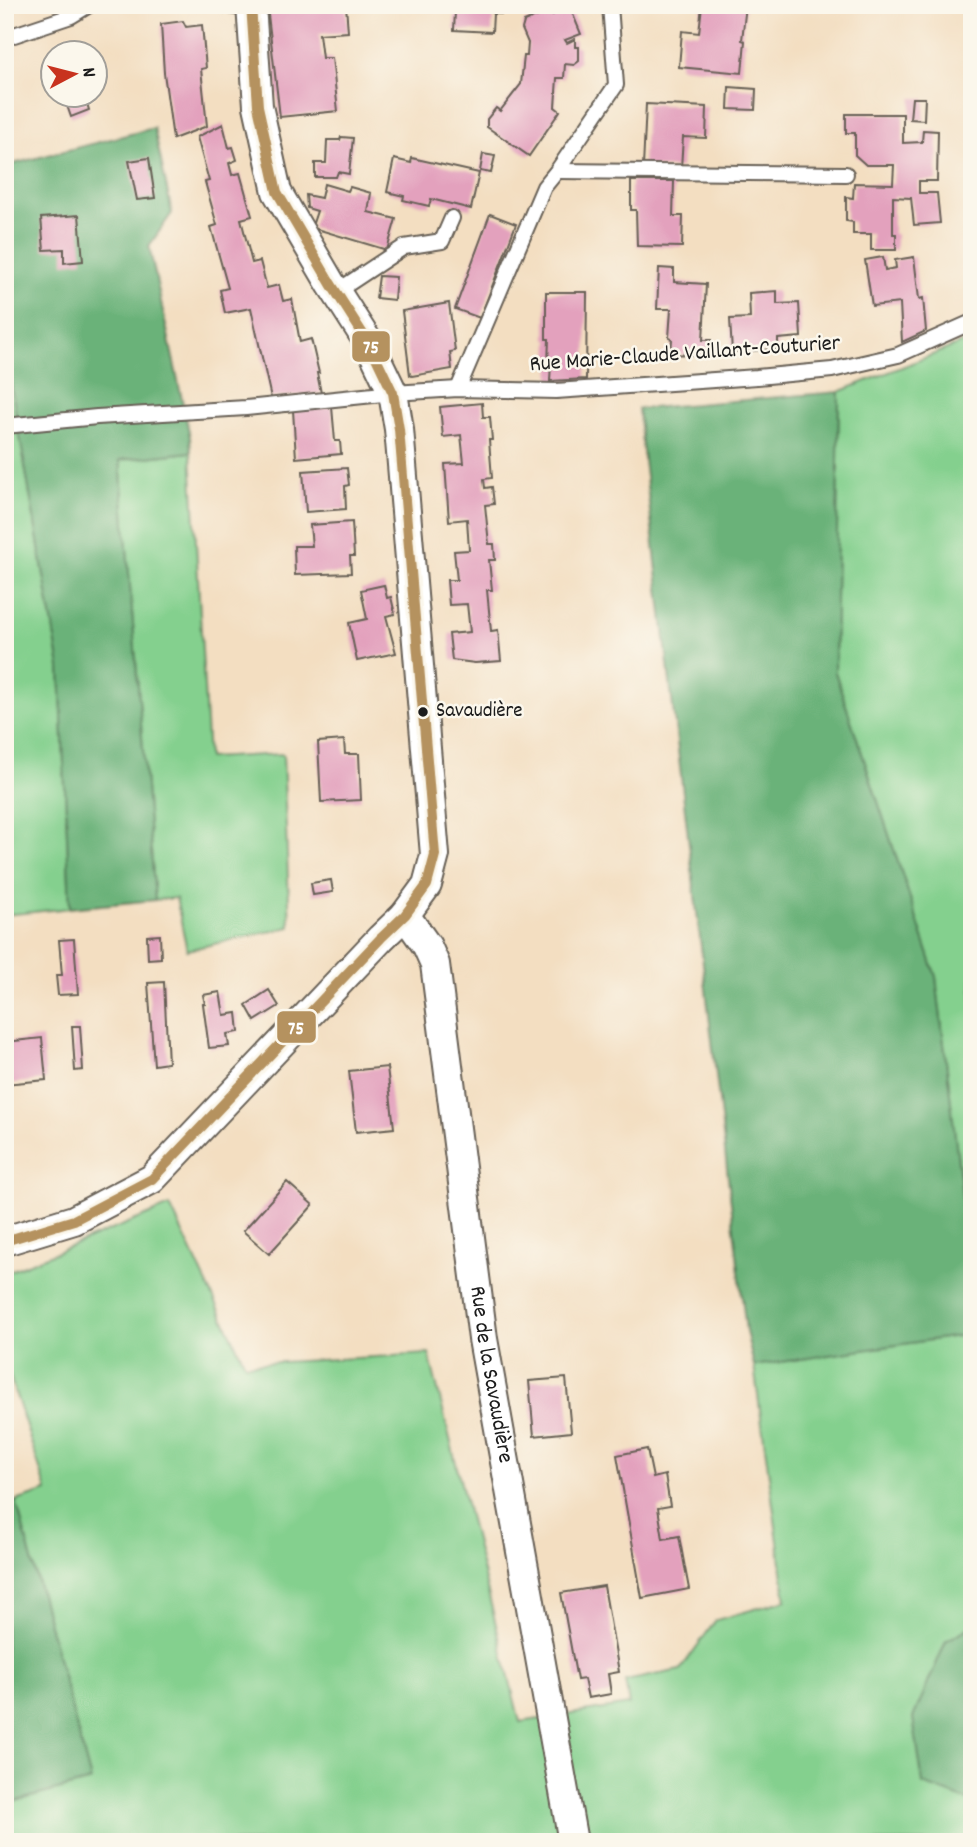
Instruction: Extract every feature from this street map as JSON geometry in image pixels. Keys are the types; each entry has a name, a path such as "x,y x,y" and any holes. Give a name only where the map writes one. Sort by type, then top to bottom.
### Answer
{"street":[{"path":"5,1241 74,1220 152,1179 405,915 427,885 435,855 393,393 370,345 277,192 258,106 242,7"},
{"name":"Rue de la Savaudière","path":"405,915 435,964 483,1339 573,1842"}],"lane":[{"path":"5,35 14,35 71,16 89,5"},
{"path":"458,389 544,187 617,85 610,5"},
{"path":"557,171 846,174"},
{"path":"336,292 404,247 442,241 452,218"},
{"name":"Rue Marie-Claude Vaillant-Couturier","path":"5,426 97,417 246,408 393,393 458,389 556,391 832,370 898,355 972,322"}],"green space":[{"path":"154,128 172,213 149,246 191,452 120,460 155,900 70,908 60,667 5,351 5,166"},
{"path":"972,339 972,1278 936,977 835,672 839,392"},
{"path":"5,351 60,667 70,908 5,915"},
{"path":"839,392 835,672 936,977 972,1278 972,1334 754,1366 746,1331 638,409"},
{"path":"191,452 208,758 283,754 290,927 187,950 176,898 155,900 120,460"},
{"path":"170,1206 245,1364 429,1354 520,1722 629,1705 625,1681 680,1670 716,1620 786,1600 754,1366 972,1334 972,1626 946,1641 923,1783 972,1802 972,1842 5,1842 5,1804 91,1781 16,1501 47,1491 5,1361 5,1273"},
{"path":"16,1501 91,1781 5,1804 5,1505"},
{"path":"972,1626 972,1802 923,1784 913,1718 946,1641"}],"building":[{"path":"346,5 348,32 319,34 322,58 332,58 338,111 280,117 267,6"},
{"path":"429,5 503,5 503,14 493,14 492,32 454,30 455,12 429,11"},
{"path":"702,5 746,5 742,73 679,67 682,31 699,33"},
{"path":"565,9 572,12 581,34 565,40 567,43 575,39 575,47 579,47 579,61 574,65 565,64 564,78 557,78 555,107 560,111 529,156 487,127 487,119 496,108 500,111 521,84 528,43 522,29 524,22 550,11 552,15"},
{"path":"183,21 186,27 202,25 206,68 201,69 207,126 173,139 164,73 161,24"},
{"path":"729,87 756,89 755,110 728,109"},
{"path":"912,98 925,98 924,120 910,119"},
{"path":"646,104 707,107 706,138 683,137 681,168 643,167"},
{"path":"68,108 88,108 89,110 71,117"},
{"path":"846,114 903,114 903,143 922,142 923,130 938,131 937,181 919,181 919,193 937,193 940,223 914,225 911,198 893,197 896,250 871,250 871,234 853,234 853,222 846,221 846,197 853,198 854,183 893,184 894,165 866,165 855,155 855,133 846,133"},
{"path":"223,124 229,148 233,147 237,160 229,163 232,175 240,173 252,216 241,219 252,263 260,261 267,288 279,285 283,301 292,299 300,342 311,339 321,393 271,398 251,308 225,313 220,290 228,288 211,227 217,225 205,182 209,181 197,137"},
{"path":"341,137 353,138 349,174 338,172 336,177 315,177 315,163 326,163 327,140 340,140"},
{"path":"483,154 495,156 491,173 480,171"},
{"path":"149,158 155,198 137,200 129,161"},
{"path":"412,158 479,173 471,209 431,199 429,206 403,200 404,196 387,192 394,159 411,163"},
{"path":"631,181 674,181 673,216 683,216 682,247 637,246 636,210 631,210"},
{"path":"324,184 348,191 350,187 371,193 368,212 396,219 387,250 313,228 317,211 307,208 306,195 321,198"},
{"path":"490,214 516,224 480,318 455,309"},
{"path":"79,215 83,261 64,263 64,249 44,250 41,218"},
{"path":"883,257 885,270 896,268 895,260 914,257 919,299 923,298 926,331 902,342 900,303 872,306 865,260"},
{"path":"659,268 674,269 674,282 706,284 703,340 711,340 711,356 671,354 671,309 657,309"},
{"path":"379,276 396,277 394,300 376,298"},
{"path":"777,291 777,304 799,303 801,337 778,339 778,349 732,352 730,319 750,318 749,293"},
{"path":"546,292 587,292 586,379 550,381 549,339 546,339"},
{"path":"449,303 455,351 450,352 452,369 410,375 402,311"},
{"path":"482,403 483,417 490,417 492,440 489,440 492,478 484,479 485,488 492,487 494,504 485,505 489,544 494,544 495,560 489,560 492,590 487,590 491,631 498,630 501,661 475,663 452,660 449,634 470,632 467,604 449,605 447,580 457,580 454,551 469,550 467,519 449,521 445,464 464,463 461,435 443,437 440,407"},
{"path":"332,407 335,441 340,441 341,454 296,458 293,410"},
{"path":"347,468 349,485 345,486 346,509 306,512 303,471"},
{"path":"352,522 354,556 350,556 351,573 295,575 294,546 312,546 310,525"},
{"path":"384,585 387,598 391,597 395,614 386,616 396,653 357,661 349,623 367,619 361,590"},
{"path":"344,740 345,754 359,754 361,800 321,802 318,742"},
{"path":"331,880 333,892 313,895 311,883"},
{"path":"160,935 161,958 148,959 147,936"},
{"path":"74,939 78,994 58,995 56,975 62,975 59,940"},
{"path":"164,982 168,1063 154,1065 148,983"},
{"path":"269,990 279,1006 255,1021 246,1005"},
{"path":"220,992 224,1015 237,1013 239,1032 227,1034 229,1046 209,1048 203,995"},
{"path":"72,1026 80,1026 83,1070 75,1071"},
{"path":"42,1038 46,1080 5,1084 5,1042"},
{"path":"387,1067 394,1128 356,1132 349,1071"},
{"path":"287,1182 313,1205 269,1254 243,1231"},
{"path":"566,1378 571,1432 534,1436 529,1381"},
{"path":"647,1449 653,1478 665,1475 670,1506 658,1508 663,1539 679,1536 689,1589 642,1598 617,1455"},
{"path":"604,1586 619,1672 608,1674 611,1694 588,1698 584,1679 577,1680 561,1593"}],"transit line":[{"name":"75","path":"5,1241 74,1220 152,1179 405,915 427,885 435,855 399,429 393,393 370,345 277,192 258,106 251,5"}],"place":[{"name":"Savaudière","path":"423,712"}]}
